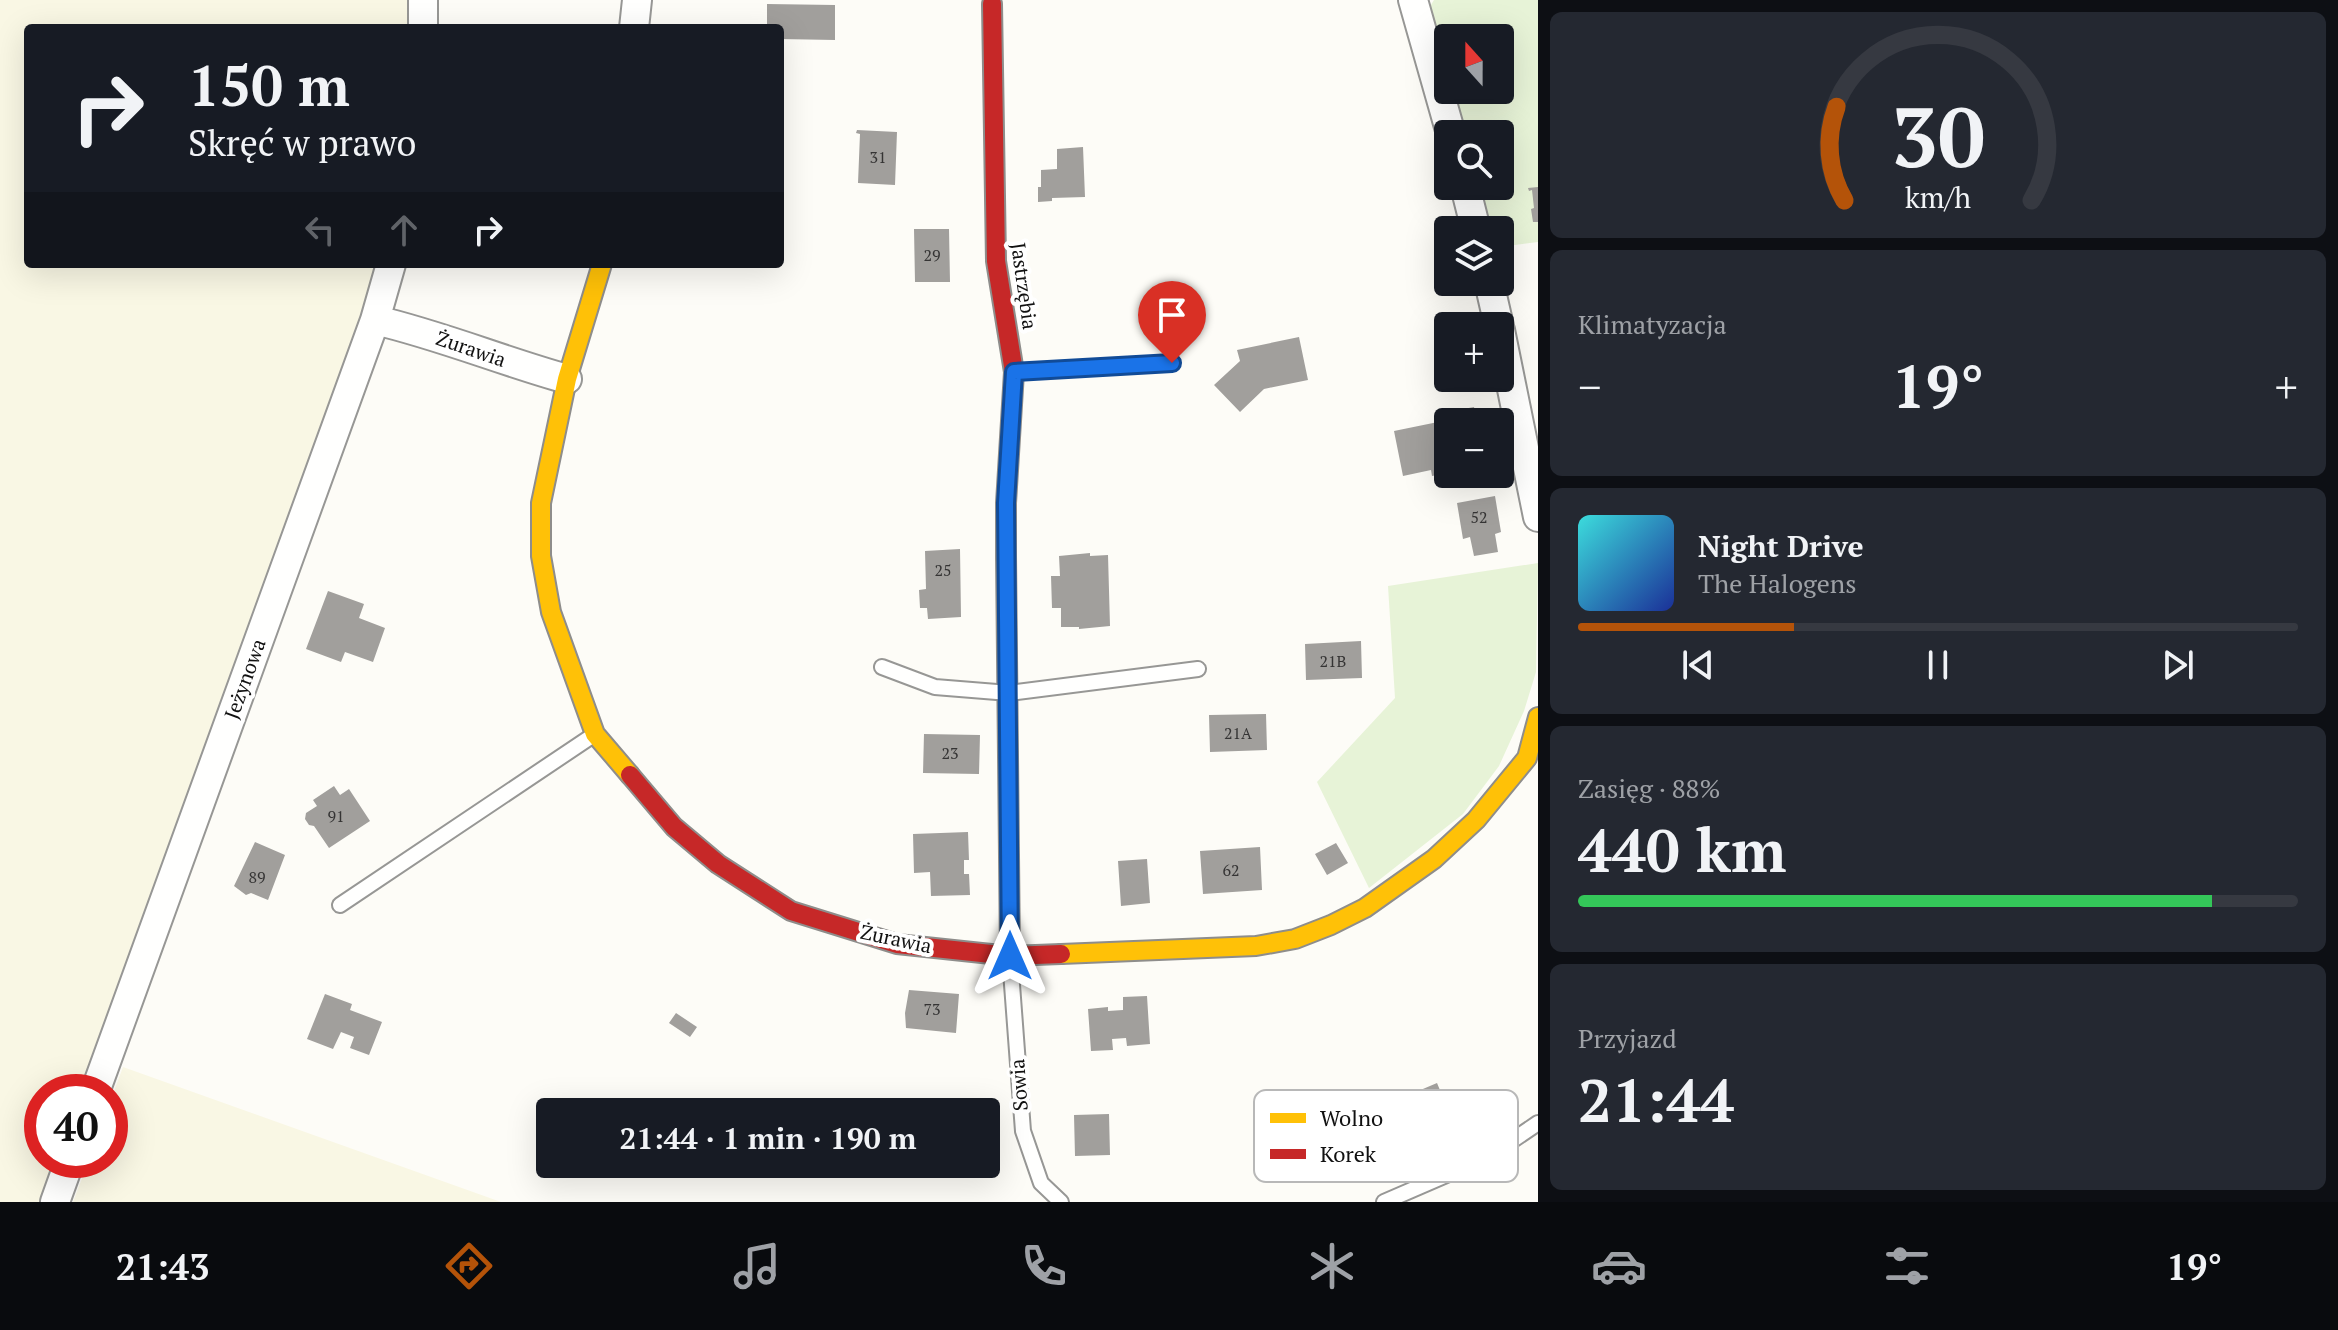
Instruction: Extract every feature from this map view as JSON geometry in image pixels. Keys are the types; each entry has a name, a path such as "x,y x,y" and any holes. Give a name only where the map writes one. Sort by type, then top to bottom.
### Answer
{"street":[{"path":"423,0 423,24"},
{"path":"634,24 637,0"},
{"path":"1413,0 1447,120"},
{"name":"Jastrzębia","path":"994,1 996,261 1014,372 1006,503 1010,956"},
{"name":"Jeżynowa","path":"102,1074 375,320 390,268"},
{"name":"Żurawia","path":"601,268 567,379 541,503 541,556 551,612 595,734 674,827 718,864 791,911 897,944 1010,956 1256,946 1295,939 1365,908 1414,874 1476,820 1532,760 1538,717"},
{"name":"Żurawia","path":"375,320 414,329 567,379"},
{"path":"1513,392 1538,517"},
{"path":"55,1202 64,1178"}],"lane":[{"path":"1014,372 1172,363"},
{"path":"882,667 935,687 1009,693 1198,669"},
{"path":"340,905 595,734"},
{"name":"Sowia","path":"1010,956 1023,1131 1041,1183 1061,1202"},
{"path":"1518,1137 1538,1123"},
{"path":"1384,1202 1430,1182"}],"shaded area":[{"path":"0,0 413,0 413,24 24,24 24,268 377,268 345,368 90,1074 24,1074 24,1178 50,1178 41,1202 0,1202"},
{"path":"123,1067 501,1202 73,1202 82,1178 128,1178 128,1074 120,1074"}],"green space":[{"path":"1434,0 1538,0 1538,242 1514,245 1514,216 1485,216 1481,200 1514,200 1514,120 1459,120 1455,104 1514,104 1514,24 1434,24 1434,27 1429,8"},
{"path":"1538,563 1536,672 1524,711 1499,766 1463,814 1369,888 1317,782 1395,698 1388,586"}],"building":[{"path":"767,4 835,5 835,40 784,39 784,24 767,24"},
{"path":"857,130 897,132 895,185 858,183 860,134 856,133"},
{"path":"1083,147 1085,197 1052,198 1052,201 1038,202 1041,170 1057,169 1057,149"},
{"path":"1538,187 1538,222 1533,222 1532,190 1528,188"},
{"path":"914,229 949,229 950,282 915,282"},
{"path":"1299,337 1308,380 1264,389 1240,412 1214,385 1240,361 1237,350"},
{"path":"1434,423 1434,476 1431,470 1403,476 1394,431"},
{"path":"1495,496 1501,532 1495,534 1498,552 1474,556 1470,537 1463,539 1457,503"},
{"path":"960,549 961,617 928,619 927,608 920,608 919,590 926,589 925,551"},
{"path":"1090,553 1090,556 1108,555 1110,626 1061,627 1061,608 1052,608 1051,576 1060,576 1059,556"},
{"path":"328,591 364,604 359,618 385,628 373,662 345,652 341,662 306,649"},
{"path":"1361,641 1362,678 1306,680 1305,644"},
{"path":"1266,714 1267,750 1210,752 1209,715"},
{"path":"924,734 980,735 979,774 923,773"},
{"path":"334,786 340,795 349,789 370,821 329,848 314,826 305,819 306,813 317,806 313,800"},
{"path":"968,832 969,860 964,860 964,874 969,874 970,895 931,896 930,872 914,873 913,834"},
{"path":"255,842 285,855 268,900 251,893 246,895 234,886"},
{"path":"1336,843 1348,863 1327,875 1315,854"},
{"path":"1260,847 1262,890 1203,894 1200,851"},
{"path":"1147,859 1150,903 1121,906 1118,861"},
{"path":"909,990 959,994 956,1033 906,1028"},
{"path":"325,994 352,1004 350,1010 382,1022 369,1055 350,1048 354,1037 341,1032 333,1049 307,1039"},
{"path":"1147,996 1150,1044 1127,1046 1126,1038 1112,1039 1113,1050 1091,1051 1088,1009 1108,1007 1108,1011 1123,1010 1123,997"},
{"path":"676,1013 697,1027 690,1037 669,1023"},
{"path":"1437,1083 1440,1090 1421,1090"},
{"path":"1109,1114 1110,1155 1075,1156 1074,1115"}],"traffic: slow":[{"path":"601,268 567,379 541,503 541,556 551,612 595,734 630,775"},
{"path":"1006,556 1010,956"},
{"path":"1061,954 1256,946 1295,939 1331,925 1365,908 1434,859 1476,820 1527,758 1538,717"}],"traffic: jam":[{"path":"992,4 996,261 1014,372 1006,556"},
{"path":"630,775 674,827 718,864 791,911 897,944 1010,956 1061,954"}],"route":[{"path":"1010,956 1006,503 1014,372 1172,363"}]}
